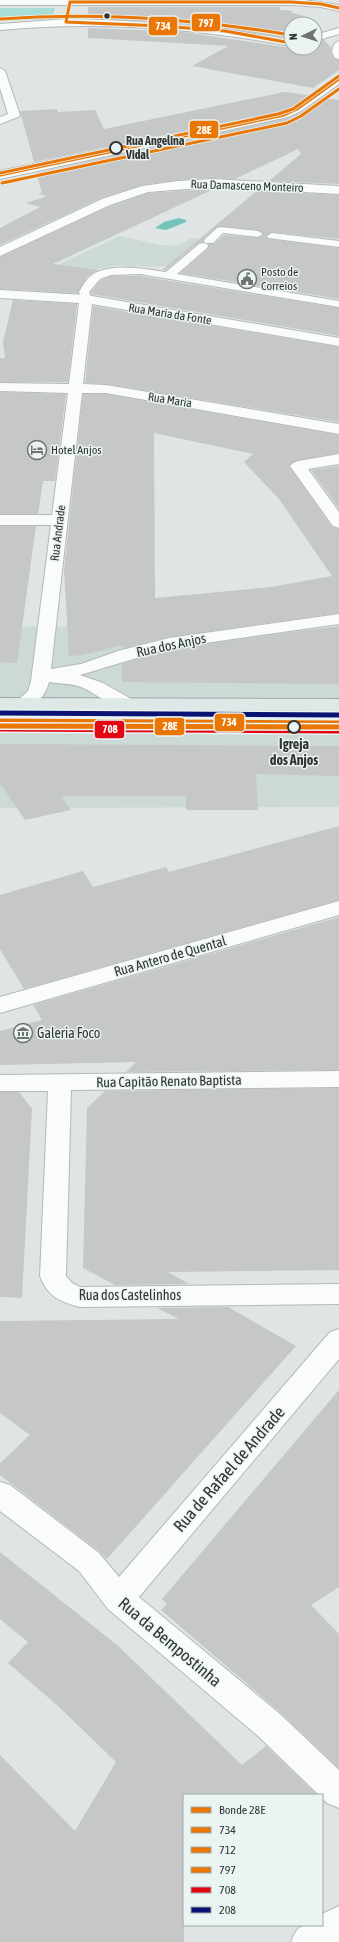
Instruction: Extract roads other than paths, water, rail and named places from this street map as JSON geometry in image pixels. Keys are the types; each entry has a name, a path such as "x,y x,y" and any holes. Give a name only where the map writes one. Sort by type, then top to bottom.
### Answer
{"main road":[{"path":"0,704 339,705"},
{"path":"0,721 23,704"},
{"path":"0,721 339,723"}],"street":[{"path":"291,2 303,0"},
{"path":"0,2 291,2 321,4 339,8"},
{"path":"66,22 70,2"},
{"path":"0,26 66,22 162,26 225,31 283,41"},
{"path":"323,36 339,31"},
{"path":"0,71 3,89 14,113 11,118 0,121"},
{"path":"0,175 284,115 297,109 339,79"},
{"name":"Rua Damasceno Monteiro","path":"0,252 106,202 146,190 178,185 212,183 339,190"},
{"name":"Rua Maria da Fonte","path":"0,294 86,299 339,342"},
{"name":"Rua Andrade","path":"41,676 86,299"},
{"name":"Rua Maria","path":"0,387 76,387 106,389 339,429"},
{"path":"339,459 298,466 339,523"},
{"path":"0,520 60,520"},
{"name":"Rua dos Anjos","path":"81,675 148,648 176,642 339,619"},
{"path":"23,704 30,700 40,689 41,676 81,675 97,687 126,704"},
{"name":"Rua Antero de Quental","path":"0,1005 339,908"},
{"name":"Rua Capitão Renato Baptista","path":"0,1083 339,1079"},
{"name":"Rua dos Castelinhos","path":"60,1082 53,1276 61,1290 70,1295 80,1297 339,1294"},
{"name":"Rua de Rafael de Andrade","path":"119,1600 339,1340"},
{"name":"Rua da Bempostinha","path":"0,1494 89,1562 119,1600 269,1725 339,1792"},
{"path":"308,1942 339,1923"}],"lane":[{"path":"169,276 221,230 258,234"},
{"path":"272,236 339,244"},
{"path":"86,299 84,292 96,277 110,272 140,270 339,304"}],"tram line":[{"name":"28E","path":"0,173 278,114 293,109 339,76"},
{"name":"28E","path":"0,726 339,727"}],"place":[{"name":"Rua Angelina Vidal","path":"116,148"},
{"name":"Posto de Correios","path":"247,279"},
{"name":"Hotel Anjos","path":"37,450"},
{"name":"Igreja dos Anjos","path":"294,727"},
{"name":"Galeria Foco","path":"23,1033"}]}
